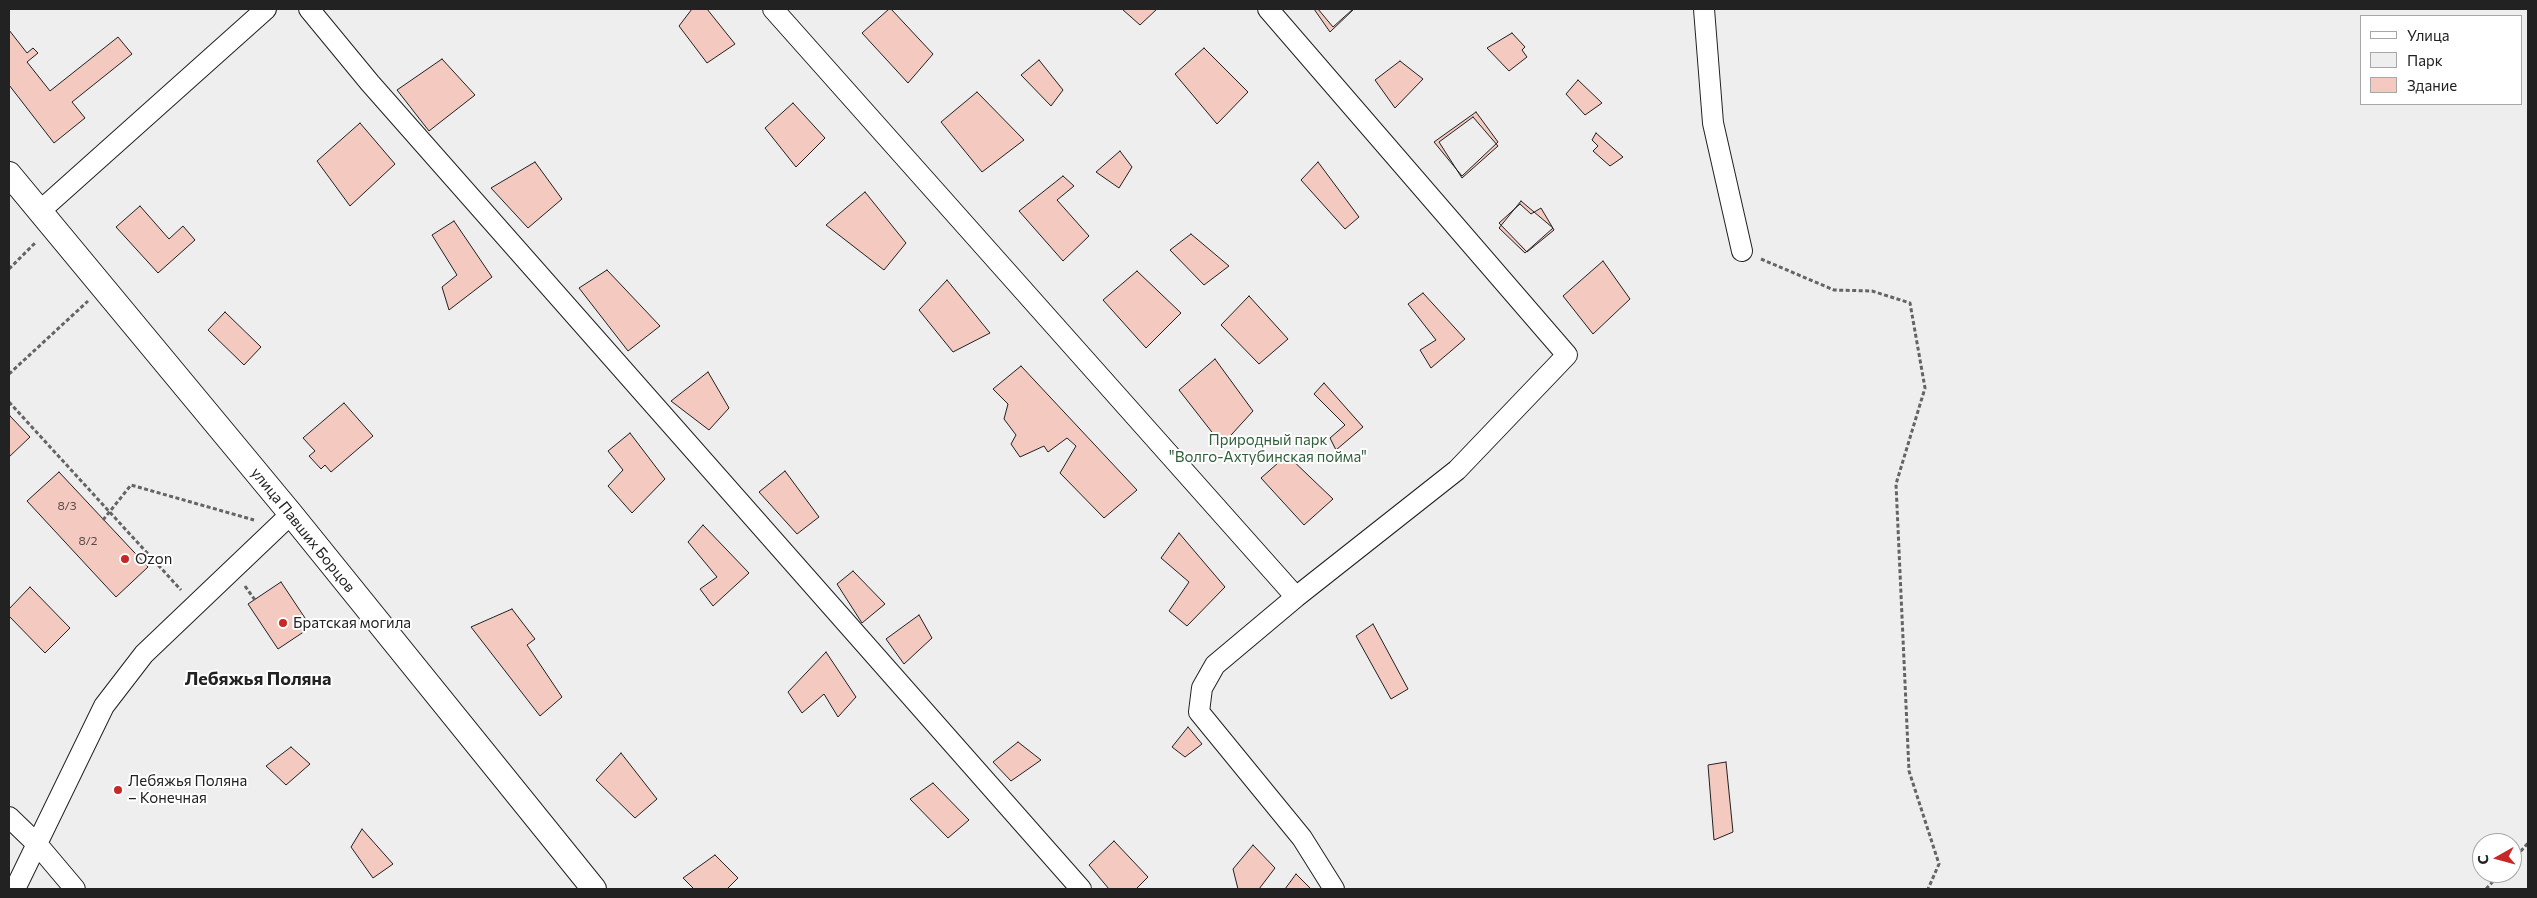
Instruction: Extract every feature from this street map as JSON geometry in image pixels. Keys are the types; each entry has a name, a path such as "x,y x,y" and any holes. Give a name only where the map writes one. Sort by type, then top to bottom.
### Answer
{"street":[{"path":"46,218 266,9"},
{"path":"309,9 376,91 1081,889"},
{"path":"773,9 1296,597"},
{"path":"1268,9 1567,355 1457,470 1296,597 1215,665 1202,688 1200,712 1302,838 1334,889"},
{"path":"1704,9 1713,123 1742,251"},
{"name":"улица Павших Борцов","path":"9,174 103,287 285,520 594,889"},
{"path":"15,889 104,706 144,654 285,520"},
{"path":"9,817 37,844 75,889"}],"path":[{"path":"9,269 46,218"},
{"path":"1742,251 1834,290 1872,291 1910,303 1925,388 1896,484 1909,771 1939,864 1928,889"},
{"path":"9,374 103,287"},
{"path":"9,402 195,605"},
{"path":"104,520 132,485 285,520"}],"green space":[{"name":"Природный парк \"Волго-Ахтубинская пойма\"","path":"9,9 2528,9 2528,889 9,889"}],"building":[{"path":"692,9 707,9 735,44 707,63 679,26"},
{"path":"889,9 933,54 908,83 862,33"},
{"path":"1122,9 1157,9 1140,25"},
{"path":"1314,9 1354,9 1330,32"},
{"path":"1318,9 1353,9 1333,27"},
{"path":"9,30 27,53 33,48 38,53 27,62 50,91 118,37 132,54 72,102 85,118 54,143 9,85"},
{"path":"1512,33 1525,47 1522,50 1527,57 1509,71 1487,48"},
{"path":"1204,48 1248,92 1217,124 1175,74"},
{"path":"442,59 475,95 429,131 397,90"},
{"path":"1039,60 1063,90 1051,106 1021,75"},
{"path":"1400,61 1423,79 1395,108 1375,80"},
{"path":"1578,80 1602,103 1585,115 1566,94"},
{"path":"977,92 1024,140 982,172 941,122"},
{"path":"793,103 825,138 796,167 765,128"},
{"path":"1476,112 1498,142 1462,176 1434,142"},
{"path":"1473,117 1498,146 1462,178 1439,142"},
{"path":"360,123 395,164 350,206 317,161"},
{"path":"1596,133 1623,157 1610,166 1593,151 1598,146 1592,140"},
{"path":"1120,151 1132,167 1119,188 1096,172"},
{"path":"535,162 562,199 528,228 491,188"},
{"path":"1318,162 1359,217 1345,229 1301,180"},
{"path":"1063,176 1074,186 1057,200 1089,236 1063,261 1019,211"},
{"path":"865,192 906,243 884,270 826,225"},
{"path":"1521,201 1553,228 1525,253 1499,228"},
{"path":"1520,204 1531,214 1541,208 1554,230 1527,252 1499,223"},
{"path":"140,206 169,239 183,226 195,240 158,273 116,227"},
{"path":"454,221 492,277 449,310 442,287 457,275 432,235"},
{"path":"1191,234 1229,266 1204,285 1170,250"},
{"path":"1603,261 1630,299 1593,334 1563,296"},
{"path":"607,270 660,326 628,351 579,288"},
{"path":"1137,271 1181,313 1146,348 1103,300"},
{"path":"947,280 990,333 953,352 919,310"},
{"path":"1423,293 1465,339 1431,368 1420,350 1436,340 1408,304"},
{"path":"1249,296 1288,339 1259,364 1221,325"},
{"path":"225,312 261,347 244,365 208,330"},
{"path":"1215,359 1253,411 1222,445 1179,390"},
{"path":"1021,366 1137,490 1104,518 1060,473 1076,446 1067,438 1048,452 1044,446 1020,457 1011,444 1016,435 1004,419 1008,404 993,389"},
{"path":"708,372 729,408 709,430 671,401"},
{"path":"1324,383 1363,427 1336,450 1330,438 1345,425 1314,394"},
{"path":"344,403 373,436 331,472 325,465 321,469 309,456 315,451 303,438"},
{"path":"9,417 30,437 9,457"},
{"path":"630,433 665,479 632,513 608,486 623,470 608,451"},
{"path":"1287,455 1333,499 1304,525 1261,478"},
{"path":"785,471 819,517 797,534 759,492"},
{"path":"59,472 148,567 116,597 27,501"},
{"path":"703,525 749,573 713,606 700,589 717,577 688,542"},
{"path":"1179,533 1225,587 1187,626 1169,611 1189,582 1161,558"},
{"path":"853,571 885,604 862,623 837,584"},
{"path":"281,582 311,627 278,649 248,604"},
{"path":"30,587 70,628 45,653 9,616 9,609"},
{"path":"512,609 535,639 527,645 562,697 540,716 471,627"},
{"path":"919,615 932,638 904,664 886,639"},
{"path":"1373,624 1408,689 1391,699 1356,636"},
{"path":"826,652 856,697 838,717 824,694 802,713 788,692"},
{"path":"1188,727 1202,744 1185,757 1172,747"},
{"path":"1018,742 1041,760 1011,781 993,762"},
{"path":"291,747 310,764 286,785 266,766"},
{"path":"621,753 657,799 635,818 596,780"},
{"path":"1726,762 1733,832 1714,840 1708,765"},
{"path":"933,783 969,820 948,838 910,799"},
{"path":"362,829 393,864 373,878 351,847"},
{"path":"1114,841 1148,877 1136,889 1109,889 1089,865"},
{"path":"1253,845 1275,868 1259,889 1238,889 1233,869"},
{"path":"715,855 738,878 727,889 694,889 683,878"},
{"path":"1296,874 1311,889 1285,889"}],"place":[{"name":"Ozon","path":"125,559"},
{"name":"Братская могила","path":"283,623"},
{"name":"Лебяжья Поляна – Конечная","path":"118,790"}],"district":[{"name":"Лебяжья Поляна","path":"258,679"}]}
